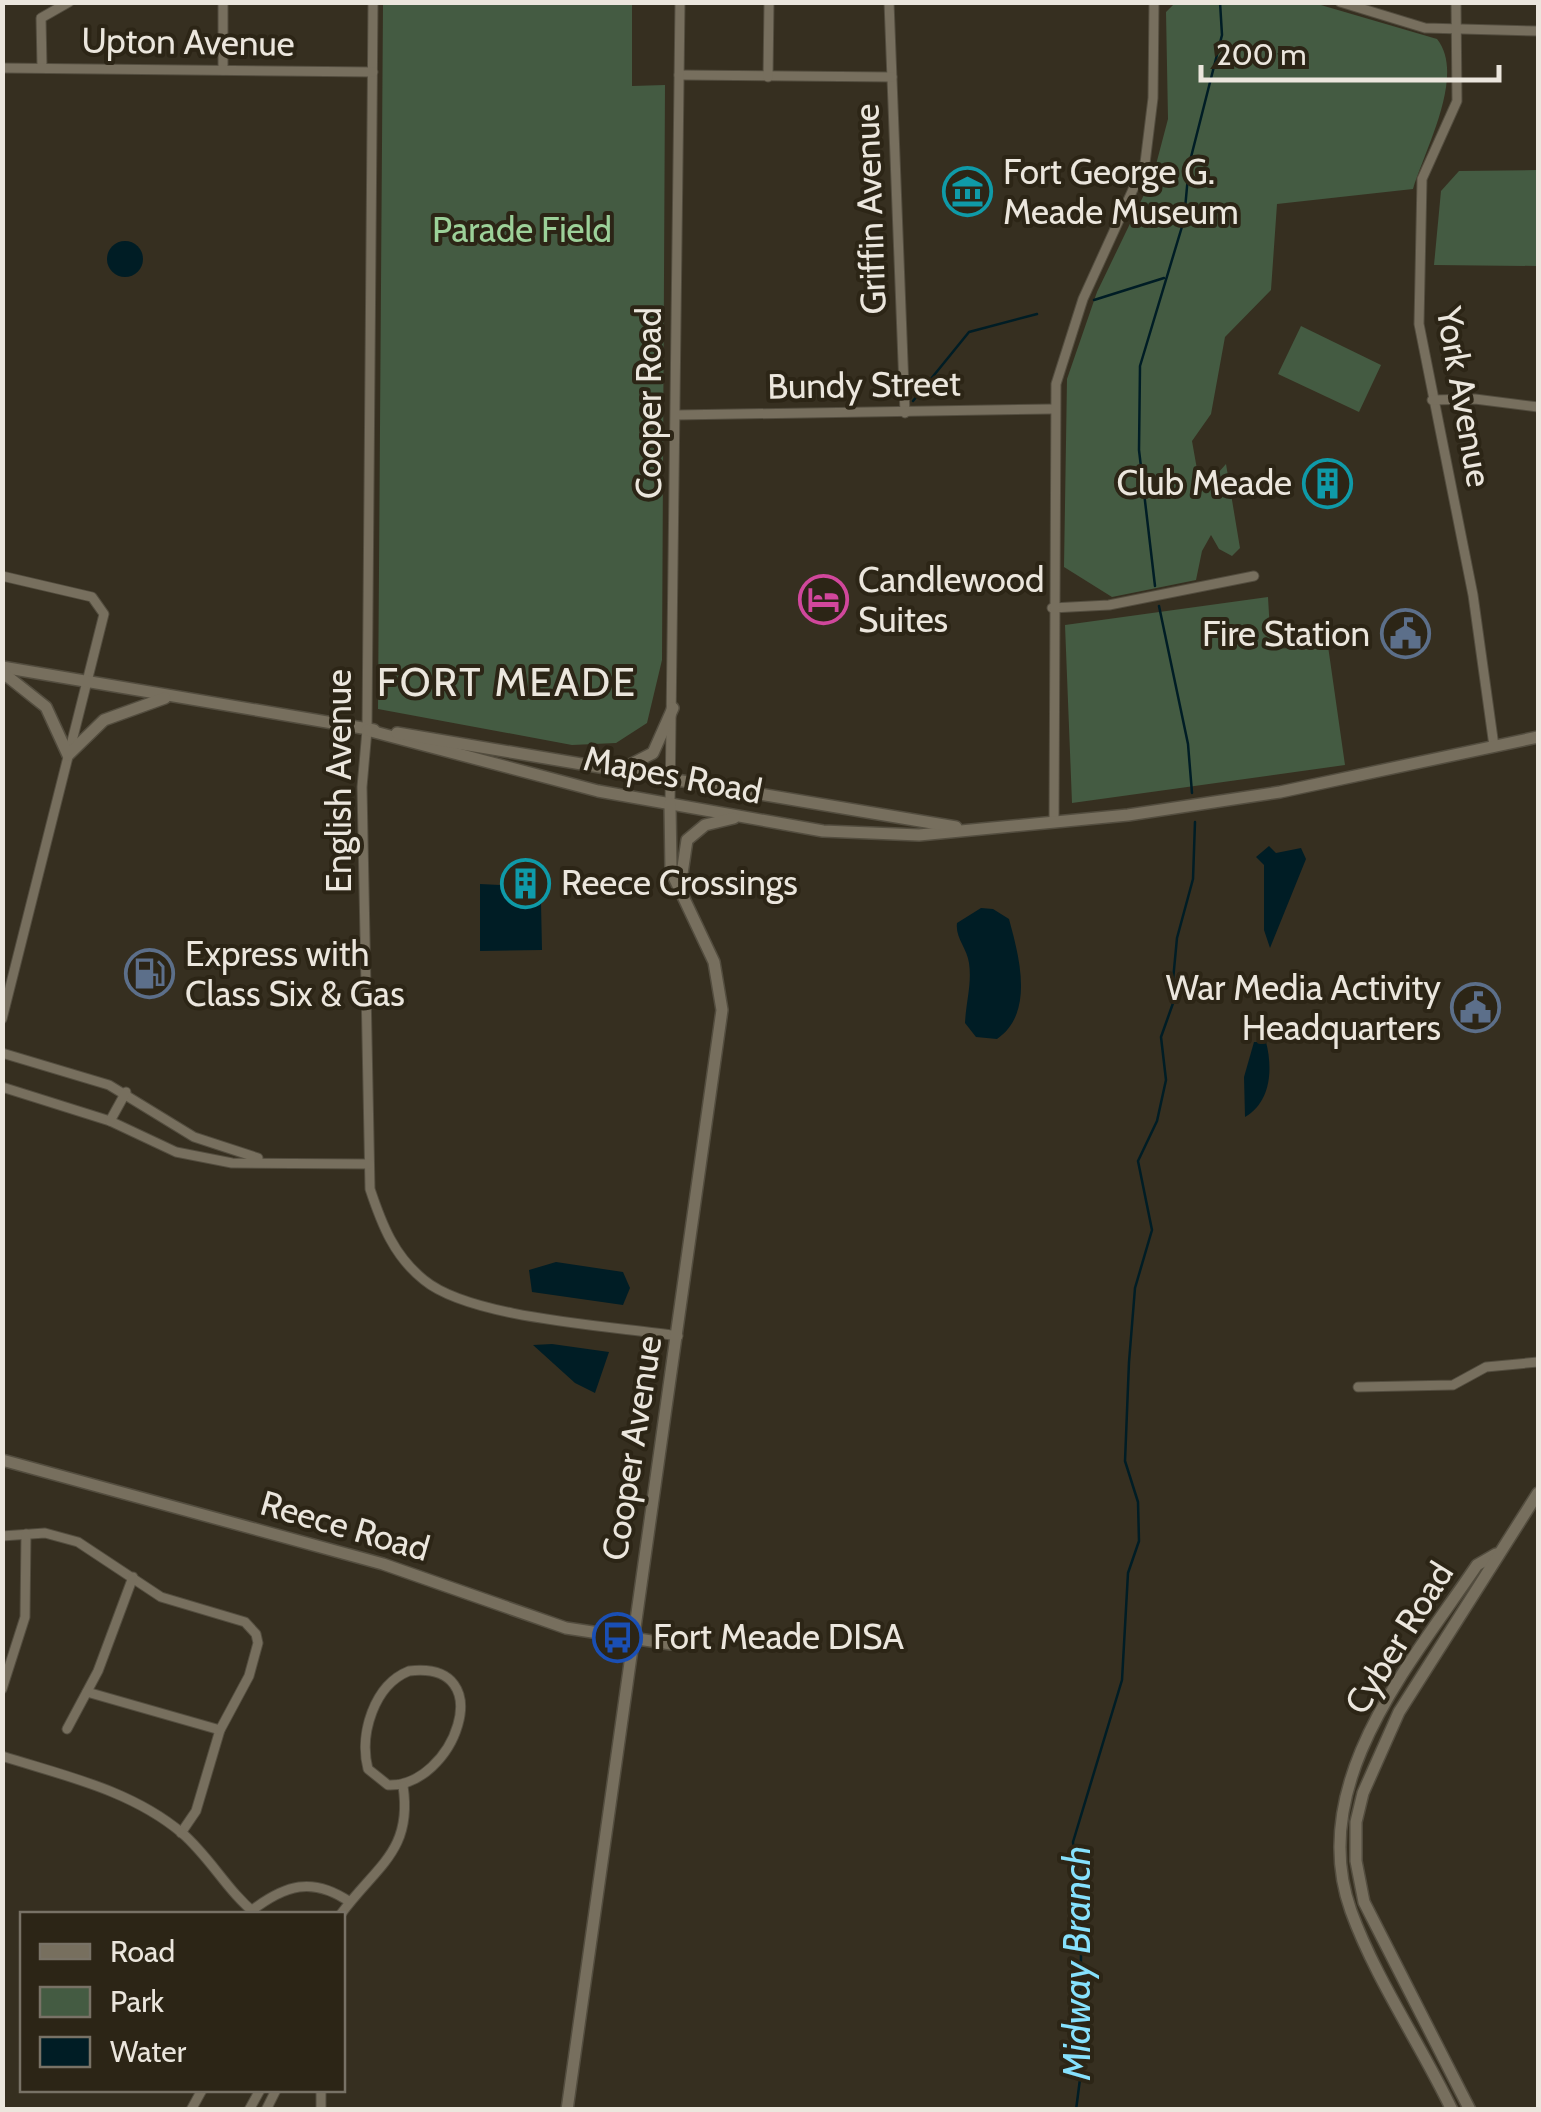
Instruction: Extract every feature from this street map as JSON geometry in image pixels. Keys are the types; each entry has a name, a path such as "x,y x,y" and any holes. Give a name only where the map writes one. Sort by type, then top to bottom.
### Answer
{"street":[{"path":"42,67 41,18 70,2"},
{"path":"223,2 224,70"},
{"name":"English Avenue","path":"373,2 366,730 362,787 370,1189 383,1230 400,1256 426,1282 474,1306 678,1336"},
{"name":"Cooper Road","path":"670,804 680,2"},
{"path":"768,76 770,2"},
{"name":"Griffin Avenue","path":"888,2 905,413"},
{"path":"1054,822 1053,409 1070,332 1145,163 1154,98 1154,2"},
{"path":"1340,2 1410,25 1457,32 1538,31"},
{"name":"York Avenue","path":"1456,2 1457,101 1428,162 1420,200 1419,324 1473,595 1494,746"},
{"name":"Upton Avenue","path":"2,68 373,72"},
{"path":"679,76 892,78"},
{"path":"1432,400 1474,399 1538,407"},
{"name":"Bundy Street","path":"676,414 1053,409"},
{"path":"2,576 98,601 104,614 2,1020"},
{"path":"1052,608 1109,604 1254,576"},
{"path":"2,669 46,707 68,756"},
{"name":"Mapes Road","path":"2,669 366,730 429,736 975,830"},
{"path":"68,756 104,720 173,696"},
{"path":"616,770 628,768 653,753 672,708"},
{"name":"Mapes Road","path":"366,730 565,783 670,804 822,831 919,835 1054,822 1280,792 1538,737"},
{"name":"Cooper Avenue","path":"567,2110 630,1639 678,1336 722,1010 714,962 680,892 669,856 670,804"},
{"path":"680,892 684,847 692,835 705,825 742,816"},
{"path":"2,1053 126,1092 194,1136 266,1160"},
{"path":"2,1087 110,1121 186,1154 232,1164 266,1160 369,1164"},
{"path":"110,1121 126,1092"},
{"path":"186,1154 194,1136"},
{"path":"1358,1387 1453,1384 1486,1366 1538,1362"},
{"name":"Reece Road","path":"2,1460 383,1564 566,1628 671,1644"},
{"path":"1496,1554 1538,1493"},
{"path":"2,1536 26,1534 78,1542 161,1596 246,1622 256,1634 249,1676 220,1730 196,1812 181,1833"},
{"path":"2,1688 25,1617 26,1534"},
{"name":"Cyber Road","path":"1452,2110 1356,1925 1342,1877 1339,1832 1347,1788 1385,1706 1477,1564 1496,1554"},
{"name":"Cyber Road","path":"1470,2110 1370,1917 1358,1876 1355,1835 1362,1793 1399,1712 1491,1574 1496,1554"},
{"path":"67,1729 87,1692 132,1577"},
{"path":"409,1671 428,1671 445,1679 457,1692 462,1718 450,1744 416,1782 403,1786 388,1786 368,1768 369,1725 389,1682 409,1671"},
{"path":"87,1692 220,1730"},
{"path":"2,1756 118,1794 181,1833 252,1912"},
{"path":"342,1912 402,1838 407,1817 403,1786"},
{"path":"254,1912 279,1890 299,1884 324,1887 350,1902"}],"green space":[{"name":"Parade Field","path":"383,3 632,3 632,86 665,85 662,660 647,723 616,743 572,745 378,709"},
{"path":"1175,3 1314,3 1437,39 1445,54 1445,92 1413,189 1277,204 1271,290 1225,337 1211,414 1192,441 1201,492 1226,464 1240,548 1232,556 1219,549 1211,535 1202,551 1196,580 1112,597 1064,567 1067,379 1097,292 1153,176 1168,119 1166,12"},
{"path":"1538,170 1538,266 1434,265 1441,191 1459,171"},
{"path":"1301,326 1381,365 1359,412 1278,374"},
{"path":"1268,597 1271,649 1328,646 1345,765 1072,803 1065,625"}],"water":[{"path":"125,241 138,246 143,259 138,272 125,277 112,272 107,259 112,246"},
{"path":"1269,846 1276,853 1301,848 1306,859 1270,948 1264,930 1264,865 1256,857"},
{"path":"480,884 522,886 523,903 541,903 542,950 480,951"},
{"path":"981,908 993,909 1009,919 1020,966 1016,1014 997,1039 976,1037 965,1023 970,971 957,923"},
{"path":"1254,1042 1266,1042 1268,1084 1260,1103 1245,1117 1244,1077"},
{"path":"556,1262 623,1272 630,1288 623,1305 532,1292 529,1270"},
{"path":"533,1345 609,1352 595,1393 575,1383"}],"waterway":[{"name":"Midway Branch","path":"1155,586 1139,450 1140,366 1184,220 1189,165 1222,35 1220,2"},
{"path":"1094,300 1164,278"},
{"path":"913,401 969,332 1037,314"},
{"name":"Midway Branch","path":"1159,606 1188,744 1192,793"},
{"name":"Midway Branch","path":"1076,2110 1080,2079 1073,2036 1080,2002 1081,1957 1073,1842 1122,1680 1128,1573 1139,1541 1138,1502 1125,1461 1129,1362 1135,1288 1152,1230 1138,1161 1157,1121 1166,1080 1161,1037 1177,992 1173,980 1177,938 1193,879 1195,822"}],"place":[{"name":"Fort George G. Meade Museum","path":"968,192"},
{"name":"Club Meade","path":"1327,483"},
{"name":"Candlewood Suites","path":"823,600"},
{"name":"Fire Station","path":"1405,634"},
{"name":"Reece Crossings","path":"526,883"},
{"name":"Express with Class Six & Gas","path":"150,974"},
{"name":"War Media Activity Headquarters","path":"1476,1008"},
{"name":"Fort Meade DISA","path":"618,1637"}],"district":[{"name":"FORT MEADE","path":"507,682"}]}
